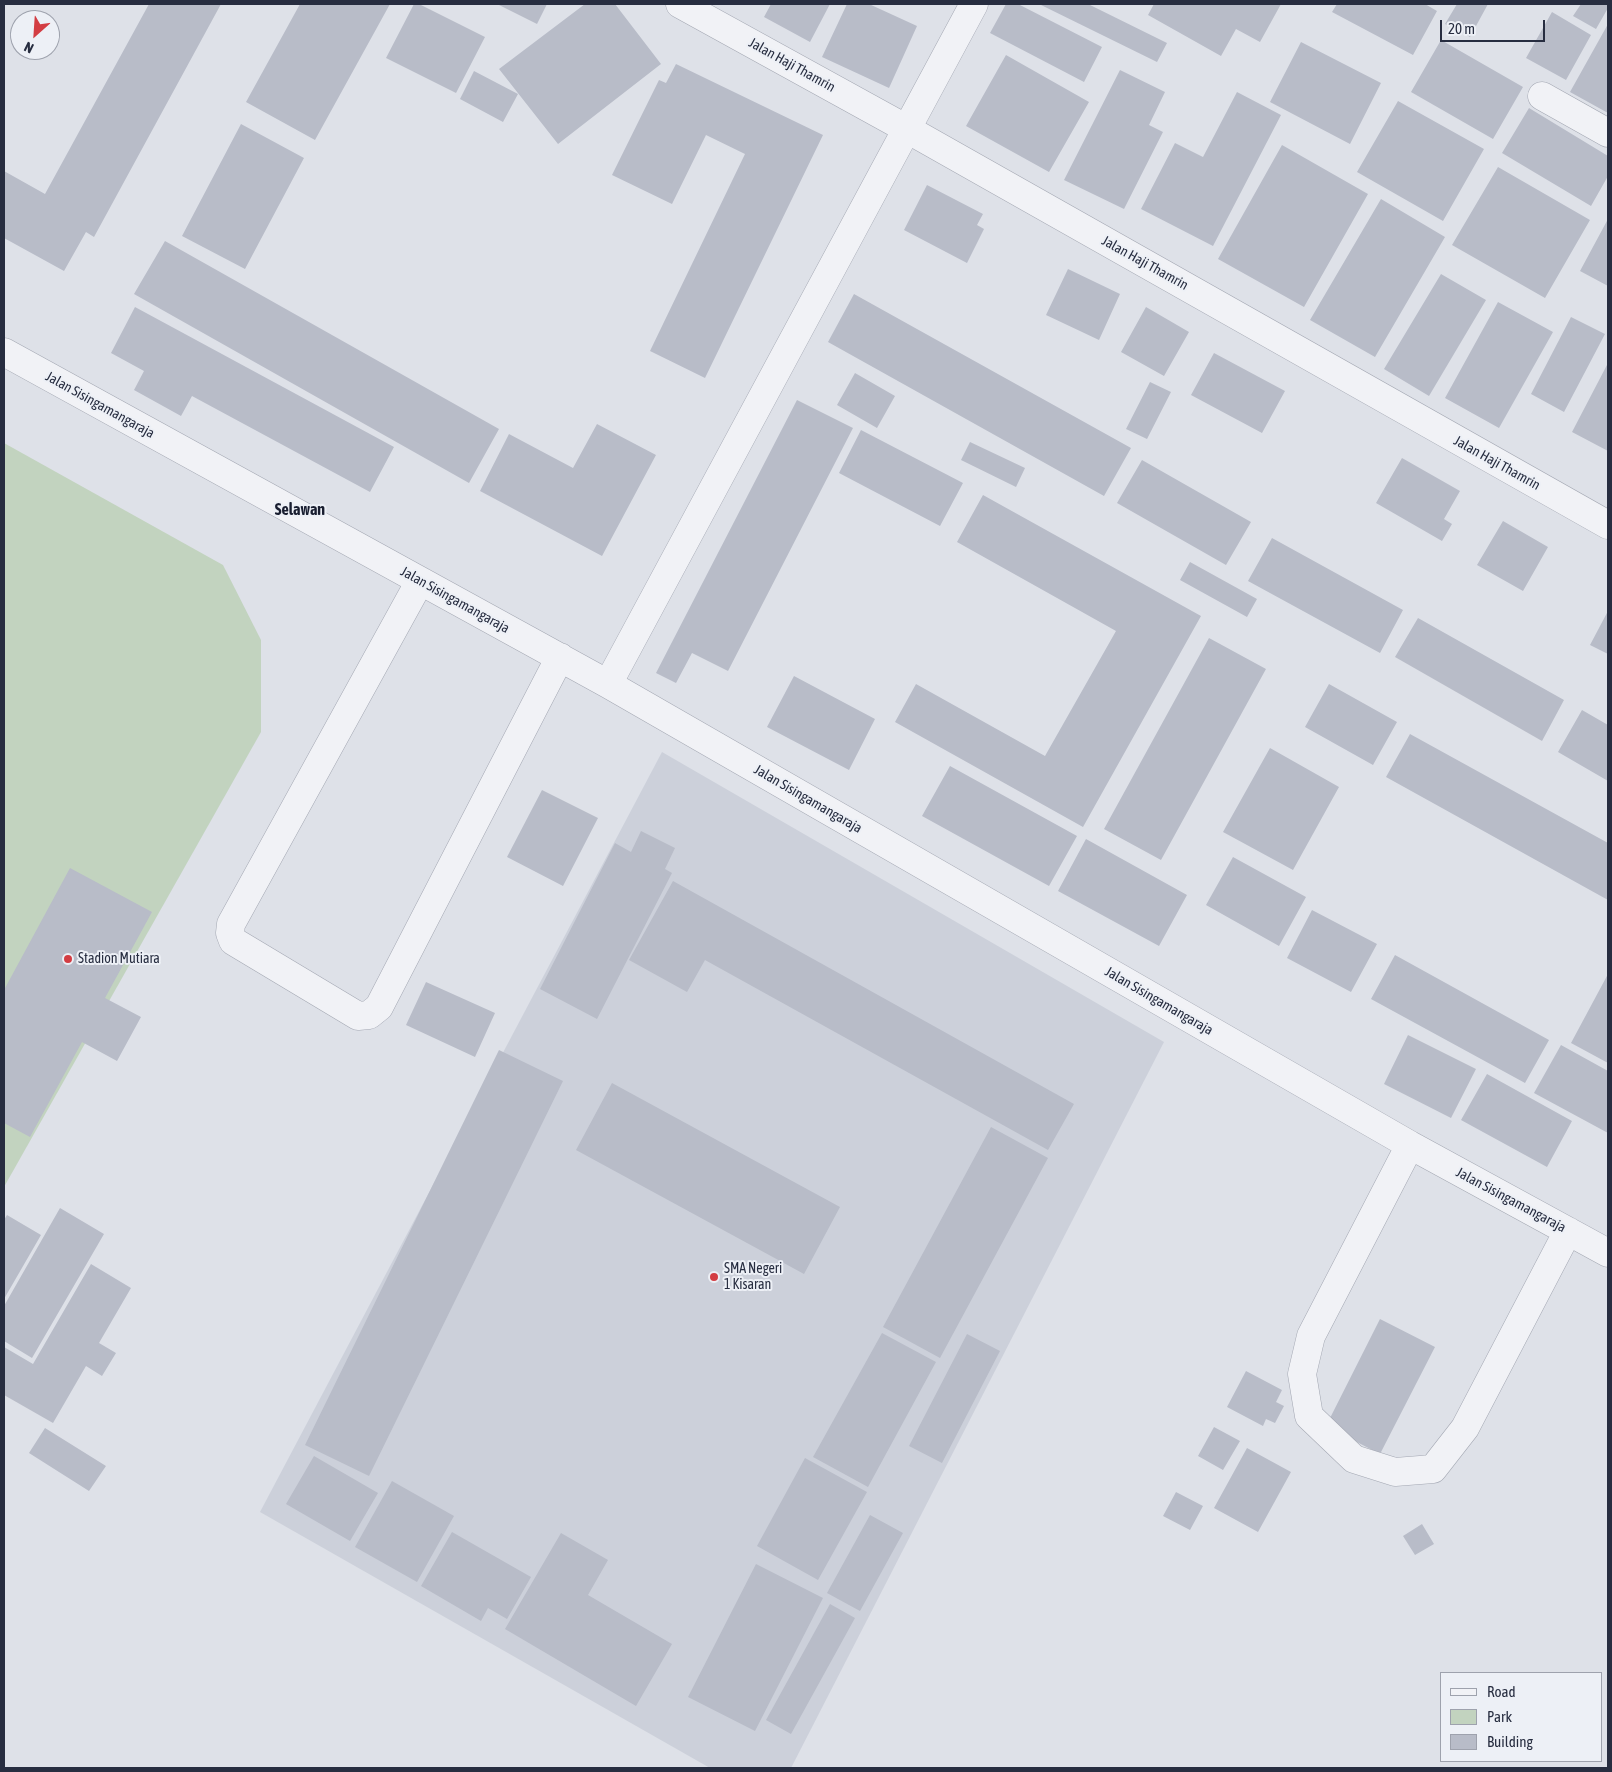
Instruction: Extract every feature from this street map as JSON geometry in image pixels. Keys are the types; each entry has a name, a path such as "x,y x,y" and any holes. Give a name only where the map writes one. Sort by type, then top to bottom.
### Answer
{"street":[{"name":"Jalan Haji Thamrin","path":"680,4 907,129 1608,525"},
{"path":"608,684 974,4"},
{"path":"1542,96 1608,133"},
{"name":"Jalan Sisingamangaraja","path":"4,352 560,657 1410,1145 1608,1252"},
{"path":"420,580 231,924 230,933 233,941 358,1016 369,1015 379,1007 560,657"},
{"path":"1410,1145 1311,1336 1302,1374 1309,1416 1354,1459 1395,1472 1432,1469 1465,1428 1568,1231"}],"shaded area":[{"name":"SMA Negeri 1 Kisaran","path":"662,752 1164,1042 791,1768 710,1768 260,1512"}],"green space":[{"name":"Stadion Mutiara","path":"4,443 223,565 261,640 261,732 4,1187"}],"building":[{"path":"149,4 221,4 94,237 86,232 64,271 4,238 4,171 45,194"},
{"path":"300,4 390,4 315,140 246,102"},
{"path":"414,4 419,4 485,37 456,93 386,58"},
{"path":"497,4 547,4 537,24"},
{"path":"585,4 615,4 661,64 558,144 499,69"},
{"path":"771,4 830,4 810,42 764,17"},
{"path":"847,4 869,4 917,26 889,88 822,57"},
{"path":"1006,4 1018,4 1102,47 1084,82 990,33"},
{"path":"1039,4 1088,4 1167,43 1157,62"},
{"path":"1154,4 1281,4 1260,42 1236,29 1221,56 1148,15"},
{"path":"1337,4 1425,4 1437,11 1413,55 1332,12"},
{"path":"1457,4 1488,4 1470,37 1445,24"},
{"path":"1581,4 1608,4 1608,8 1596,29 1573,16"},
{"path":"1552,12 1591,35 1566,80 1526,58"},
{"path":"1608,24 1608,113 1570,92"},
{"path":"1441,40 1523,87 1493,139 1411,92"},
{"path":"1301,42 1381,83 1350,144 1270,102"},
{"path":"1006,55 1089,102 1049,172 966,126"},
{"path":"676,64 823,135 705,378 650,351 745,154 706,135 672,204 612,175 659,80 666,83"},
{"path":"1120,70 1165,92 1149,125 1163,132 1124,209 1064,180"},
{"path":"474,71 518,94 503,122 460,99"},
{"path":"1237,92 1281,115 1213,246 1141,209 1175,143 1203,157"},
{"path":"1398,101 1484,149 1443,221 1357,172"},
{"path":"1529,108 1608,156 1608,176 1591,206 1502,153"},
{"path":"241,124 304,158 245,269 182,236"},
{"path":"1282,145 1368,194 1304,307 1218,259"},
{"path":"1498,167 1590,220 1545,298 1452,245"},
{"path":"927,185 983,214 977,225 984,229 967,263 904,230"},
{"path":"1381,199 1445,237 1375,357 1310,320"},
{"path":"1608,219 1608,286 1580,271"},
{"path":"165,241 499,429 469,483 134,294"},
{"path":"1068,269 1120,294 1099,340 1046,315"},
{"path":"1441,274 1486,300 1429,396 1384,369"},
{"path":"854,294 1131,448 1104,496 828,342"},
{"path":"1498,302 1553,332 1499,428 1445,398"},
{"path":"135,307 394,447 370,492 192,396 181,416 134,390 144,371 111,353"},
{"path":"1146,307 1189,332 1164,376 1121,352"},
{"path":"1571,317 1605,334 1564,412 1531,394"},
{"path":"1214,353 1285,391 1262,433 1191,395"},
{"path":"1608,363 1608,451 1572,432"},
{"path":"855,373 895,396 877,428 837,405"},
{"path":"1150,382 1171,392 1147,439 1126,429"},
{"path":"797,400 853,428 728,671 692,653 676,683 656,673"},
{"path":"597,424 656,455 602,556 480,491 509,434 573,468"},
{"path":"861,430 963,483 940,526 839,473"},
{"path":"970,442 1025,468 1016,487 961,460"},
{"path":"1402,458 1460,491 1444,519 1452,524 1442,541 1376,503"},
{"path":"1142,460 1251,522 1226,565 1117,503"},
{"path":"983,495 1201,616 1083,827 895,722 916,684 1045,756 1116,631 957,542"},
{"path":"1503,521 1548,547 1523,591 1477,565"},
{"path":"1272,538 1403,610 1380,653 1248,581"},
{"path":"1190,562 1257,599 1247,617 1180,580"},
{"path":"1608,611 1608,654 1590,645"},
{"path":"1418,618 1564,700 1542,741 1395,657"},
{"path":"1209,638 1266,669 1161,860 1104,829"},
{"path":"794,676 875,719 849,770 767,727"},
{"path":"1329,684 1397,722 1373,765 1305,727"},
{"path":"1582,710 1608,725 1608,781 1558,752"},
{"path":"1410,734 1608,843 1608,900 1386,777"},
{"path":"1270,748 1339,787 1293,870 1223,832"},
{"path":"950,766 1077,836 1049,886 922,816"},
{"path":"542,790 598,818 563,886 507,857"},
{"path":"641,831 675,848 665,869 672,873 597,1019 540,989 615,843 631,852"},
{"path":"1086,839 1187,895 1159,946 1058,891"},
{"path":"1233,857 1306,897 1279,946 1206,905"},
{"path":"70,868 152,912 105,998 141,1017 117,1061 82,1042 30,1137 4,1123 4,990"},
{"path":"673,881 1074,1104 1048,1150 705,960 687,992 629,960"},
{"path":"1312,910 1377,944 1351,992 1287,958"},
{"path":"1395,955 1549,1040 1525,1083 1371,999"},
{"path":"1608,974 1608,1063 1571,1043"},
{"path":"426,982 495,1013 475,1057 406,1025"},
{"path":"1408,1035 1476,1069 1451,1118 1384,1084"},
{"path":"1561,1045 1608,1071 1608,1133 1534,1093"},
{"path":"499,1050 563,1081 369,1476 305,1445"},
{"path":"1487,1074 1572,1121 1547,1167 1461,1120"},
{"path":"612,1083 840,1207 804,1274 576,1150"},
{"path":"991,1127 1048,1158 940,1358 883,1327"},
{"path":"60,1208 104,1234 32,1358 4,1341 4,1306"},
{"path":"7,1215 41,1235 4,1299 4,1220"},
{"path":"91,1264 131,1288 99,1343 116,1353 102,1376 86,1366 53,1423 4,1395 4,1347 33,1364"},
{"path":"1380,1319 1435,1347 1380,1454 1326,1426"},
{"path":"882,1333 936,1362 868,1487 813,1457"},
{"path":"967,1334 1000,1351 942,1463 909,1446"},
{"path":"1246,1371 1282,1390 1276,1402 1284,1406 1275,1423 1266,1419 1263,1426 1227,1407"},
{"path":"1214,1427 1240,1441 1223,1470 1198,1456"},
{"path":"45,1428 106,1466 89,1491 29,1453"},
{"path":"1247,1448 1291,1472 1258,1532 1214,1508"},
{"path":"314,1456 378,1493 350,1541 286,1504"},
{"path":"805,1458 867,1492 818,1580 757,1546"},
{"path":"392,1481 454,1516 417,1582 355,1547"},
{"path":"1176,1492 1203,1506 1190,1530 1163,1516"},
{"path":"870,1515 903,1533 860,1611 827,1593"},
{"path":"1422,1524 1434,1544 1415,1555 1403,1536"},
{"path":"452,1532 531,1577 507,1619 488,1608 481,1621 421,1586"},
{"path":"561,1533 608,1560 588,1595 672,1644 636,1706 505,1629"},
{"path":"756,1564 823,1598 755,1731 688,1697"},
{"path":"830,1604 855,1618 791,1734 766,1720"}],"place":[{"name":"Stadion Mutiara","path":"68,959"},
{"name":"SMA Negeri 1 Kisaran","path":"714,1277"}],"district":[{"name":"Selawan","path":"300,510"}]}
